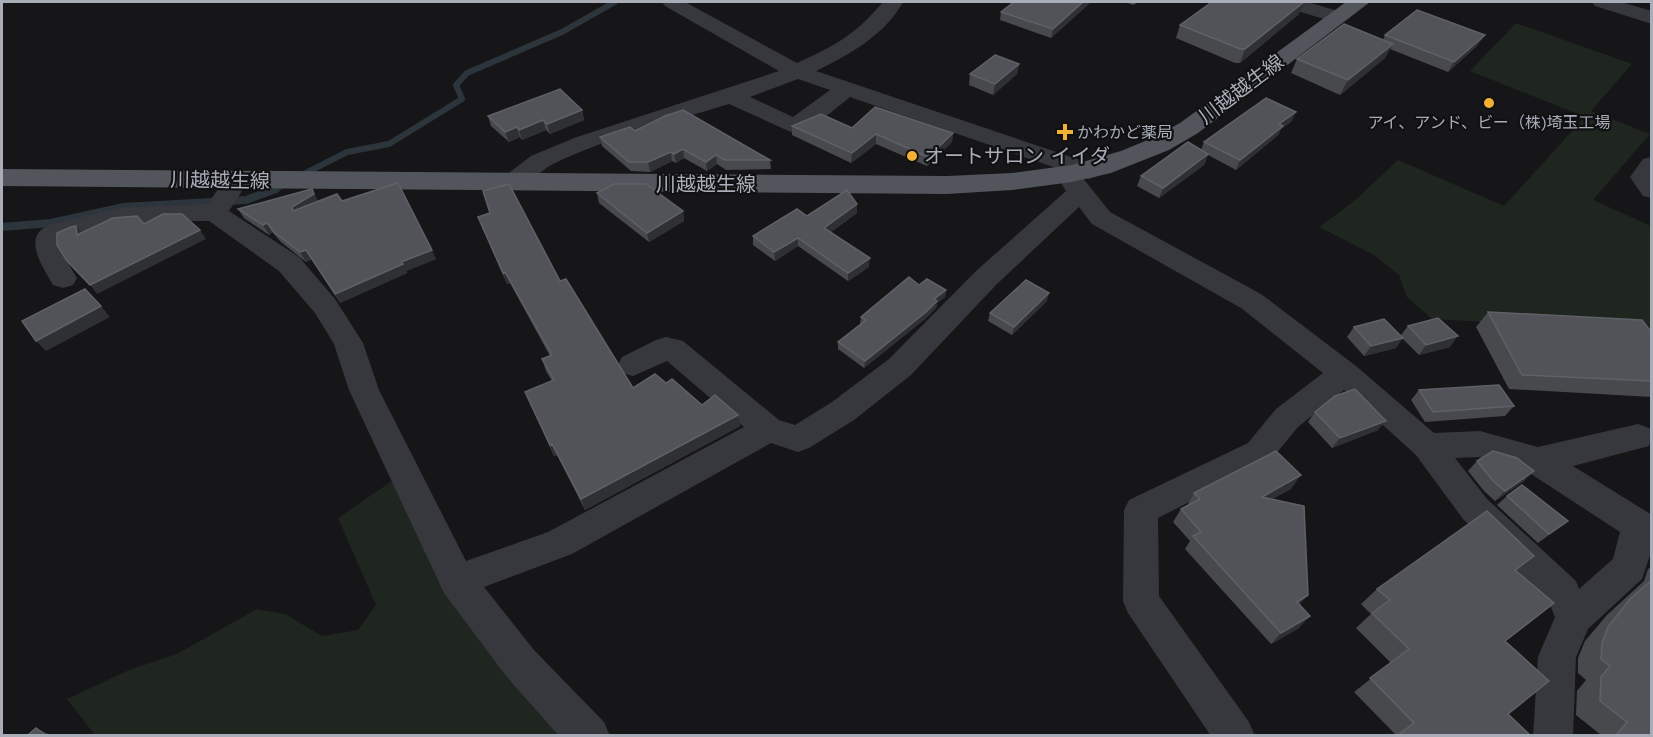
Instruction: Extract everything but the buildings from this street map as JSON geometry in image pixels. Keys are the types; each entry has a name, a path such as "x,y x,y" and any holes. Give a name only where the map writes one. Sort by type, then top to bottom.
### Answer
{"main road":[{"name":"川越越生線","path":"2,178 511,184 946,185 1079,180 1161,145 1190,128 1359,2"}],"street":[{"path":"672,2 742,43 798,72 1079,180 1101,218 1251,301 1345,374 1426,446 1475,509 1563,593 1574,617"},
{"path":"511,184 541,160 579,142 798,72 849,45 885,15 893,2"},
{"path":"1287,2 1338,17"},
{"path":"1602,2 1652,18"},
{"path":"729,94 793,126 811,117 846,89"},
{"path":"1652,164 1642,177 1652,190"},
{"path":"215,213 237,180"},
{"path":"633,365 666,348 673,349 768,429 798,439 843,411 900,367 1079,180"},
{"path":"63,278 50,255 48,236 59,230 128,214 215,213 289,264 325,306 348,343 364,390 457,581 520,663 574,723 590,735"},
{"path":"1235,735 1142,601 1141,510 1259,452 1283,420 1306,400 1345,374"},
{"path":"457,581 560,543 768,429"},
{"path":"1538,461 1638,437"},
{"path":"1426,446 1480,444 1538,461 1645,530 1629,568 1574,617 1557,657 1553,735"}],"shaded area":[{"path":"1516,23 1632,64 1591,111 1650,134 1593,200 1651,226 1651,331 1432,319 1407,297 1399,275 1374,255 1319,227 1353,202 1398,160 1504,206 1585,117 1470,71"},
{"path":"392,481 561,735 95,735 67,699 129,670 177,654 257,609 285,614 322,636 358,630 376,605 338,518"}],"waterway":[{"path":"300,176 347,152 389,144 462,99 456,85 467,73 562,32 615,2"},
{"path":"273,190 286,184"},
{"path":"2,227 51,223 124,207 246,200 276,189"}],"place":[{"name":"アイ、アンド、ビー（株)埼玉工場","path":"1489,103"},
{"name":"かわかど薬局","path":"1065,132"},
{"name":"オートサロン イイダ","path":"912,156"}]}
